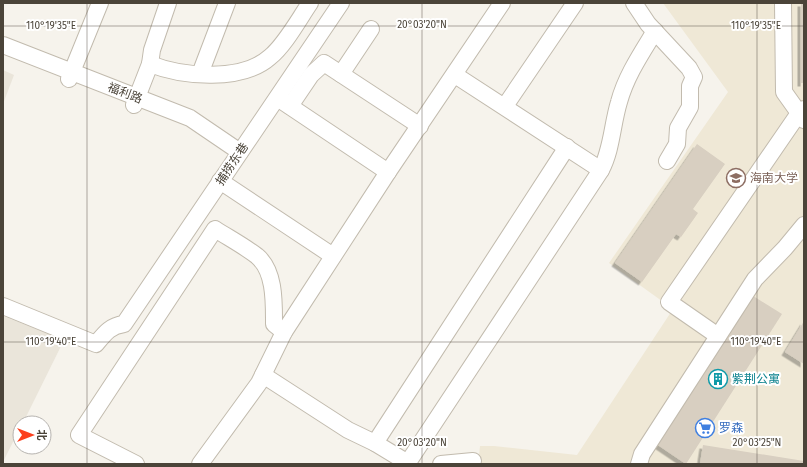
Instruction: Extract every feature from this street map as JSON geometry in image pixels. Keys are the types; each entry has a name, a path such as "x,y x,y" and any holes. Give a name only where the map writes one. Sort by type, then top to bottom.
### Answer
{"street":[{"path":"71,76 100,3"},
{"path":"136,101 150,64 152,50 168,3"},
{"path":"200,74 226,3"},
{"path":"150,64 174,72 200,74 229,72 261,64 272,56 310,3"},
{"name":"捕捞东巷","path":"3,306 96,344 107,330 114,325 124,324 238,155 284,102 341,3"},
{"path":"200,464 263,375 284,332 388,172 455,75 502,3"},
{"path":"506,106 575,3"},
{"path":"634,3 655,31 689,68 694,77 690,86 690,107 678,128 678,144 667,161"},
{"path":"783,3 784,92 803,114"},
{"path":"791,3 792,91 803,114"},
{"path":"341,74 371,29"},
{"path":"263,375 348,430 375,443 407,463 601,170 607,158 614,117 625,85 655,31"},
{"name":"福利路","path":"3,46 71,76"},
{"name":"福利路","path":"3,53 71,76 136,101 190,118 238,155"},
{"path":"388,172 284,102 324,63 420,126"},
{"path":"455,75 506,106 601,170"},
{"path":"718,336 669,302 787,132 803,114"},
{"path":"375,443 567,147"},
{"path":"220,181 333,256"},
{"path":"194,220 213,232"},
{"path":"639,464 642,454 755,279 785,248 804,225"},
{"path":"136,464 79,435 215,229 257,257 266,267 272,292 274,324 284,332"},
{"path":"445,464 473,461"}],"shaded area":[{"name":"海南大学","path":"663,3 804,3 804,464 478,464 480,446 494,446 577,455 673,309 609,263 728,92"},
{"path":"3,70 14,75 3,104"},
{"path":"3,316 64,340 27,415 12,415 12,444 3,462"}],"building":[{"path":"801,3 804,3 804,83 801,83"},
{"path":"697,144 725,164 693,209 698,213 681,237 676,234 642,282 615,263"},
{"name":"紫荆公寓","path":"750,294 782,314 686,464 655,443"},
{"name":"紫荆公寓","path":"804,321 804,364 785,352"},
{"path":"703,445 804,461 804,464 700,464"}],"place":[{"name":"海南大学","path":"736,178"},
{"name":"紫荆公寓","path":"718,379"},
{"name":"罗森","path":"705,428"}]}
